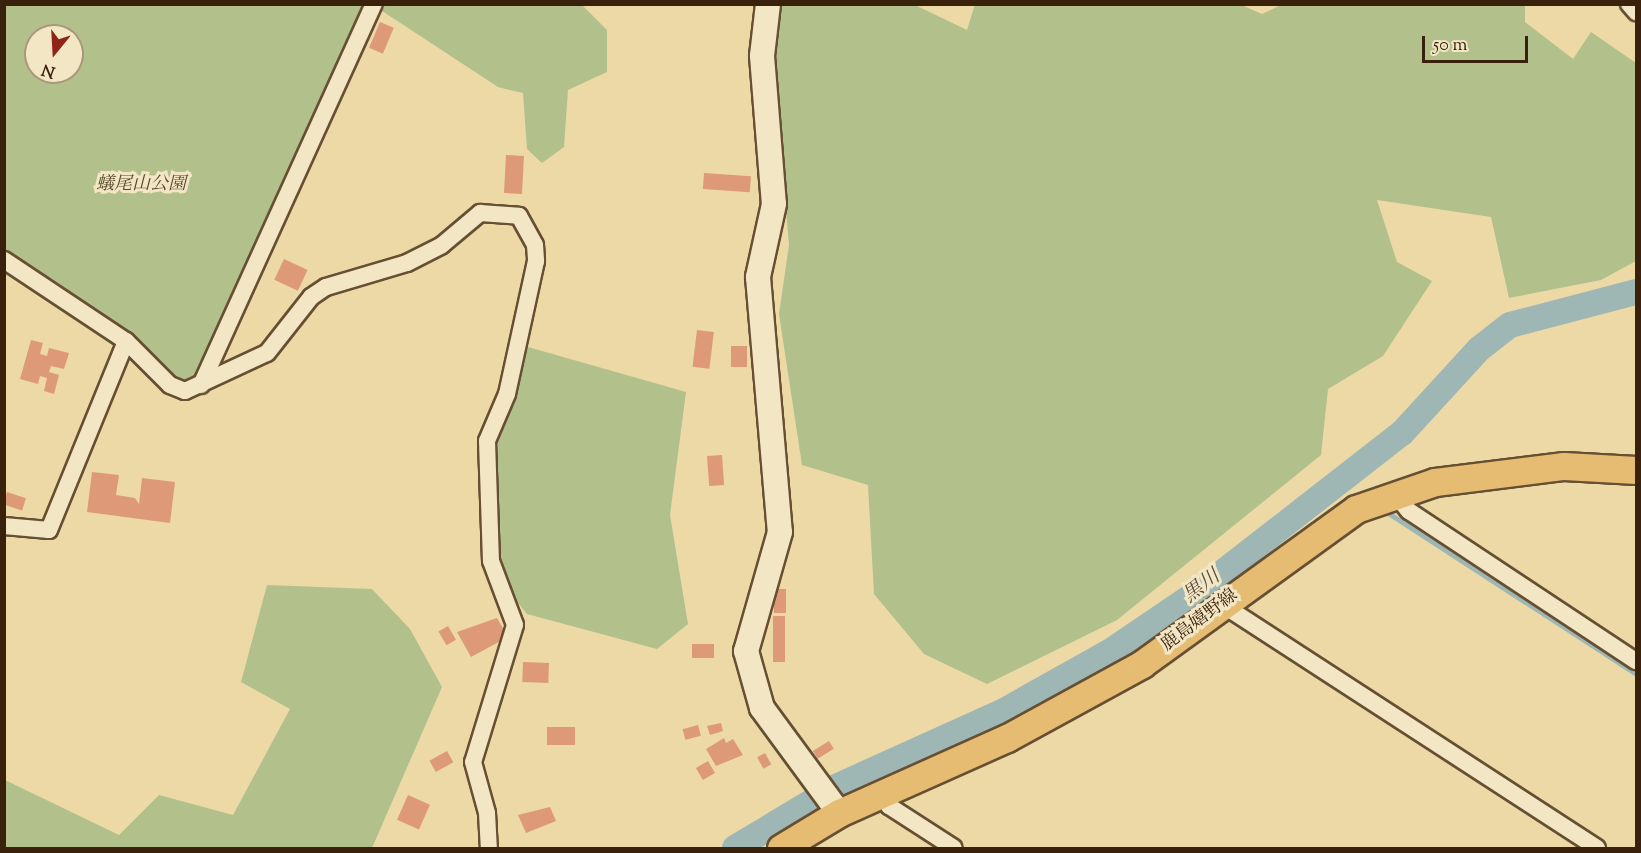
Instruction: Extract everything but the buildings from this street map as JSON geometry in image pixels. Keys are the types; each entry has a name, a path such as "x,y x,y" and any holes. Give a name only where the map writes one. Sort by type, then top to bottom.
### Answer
{"main road":[{"name":"鹿島嬉野線","path":"781,849 839,813 884,795 1074,704 1142,664 1316,533 1356,509 1435,482 1564,466 1636,470"}],"street":[{"path":"201,385 374,4"},
{"path":"768,4 762,56 774,204 758,277 780,532 746,651 762,708 839,813"},
{"path":"1629,4 1636,12"},
{"path":"4,260 126,341 170,385 184,392 267,353 311,297 326,287 407,263 442,245 480,213 519,216 534,245 536,261 507,394 487,441 491,561 515,624 473,762 487,813 489,849"},
{"path":"4,526 49,530 126,341"},
{"path":"1395,494 1409,511 1636,661"},
{"path":"1223,605 1597,849"},
{"path":"884,795 889,806 954,849"}],"green space":[{"path":"975,4 1239,4 1262,14 1283,4 1525,5 1525,22 1573,59 1591,32 1636,63 1636,261 1601,280 1509,298 1491,217 1377,200 1397,262 1432,281 1383,356 1328,389 1321,455 1117,620 987,684 924,654 874,594 868,485 802,465 779,314 789,245 773,52 780,5 915,5 967,30"},
{"name":"蟻尾山公園","path":"4,5 367,5 200,371 188,381 174,377 134,338 5,251"},
{"path":"373,5 582,5 607,30 607,72 568,90 564,147 542,163 527,149 523,93 498,87"},
{"path":"528,347 686,392 670,515 688,624 657,649 527,614 511,594 497,558 493,447"},
{"path":"267,585 372,589 410,629 442,687 372,848 5,848 5,780 119,835 159,795 233,815 290,709 241,682"}],"waterway":[{"name":"黒川","path":"735,848 838,786 1004,711 1111,651 1195,594 1402,433 1479,349 1510,325 1636,292"},
{"path":"1387,512 1636,674"}]}
